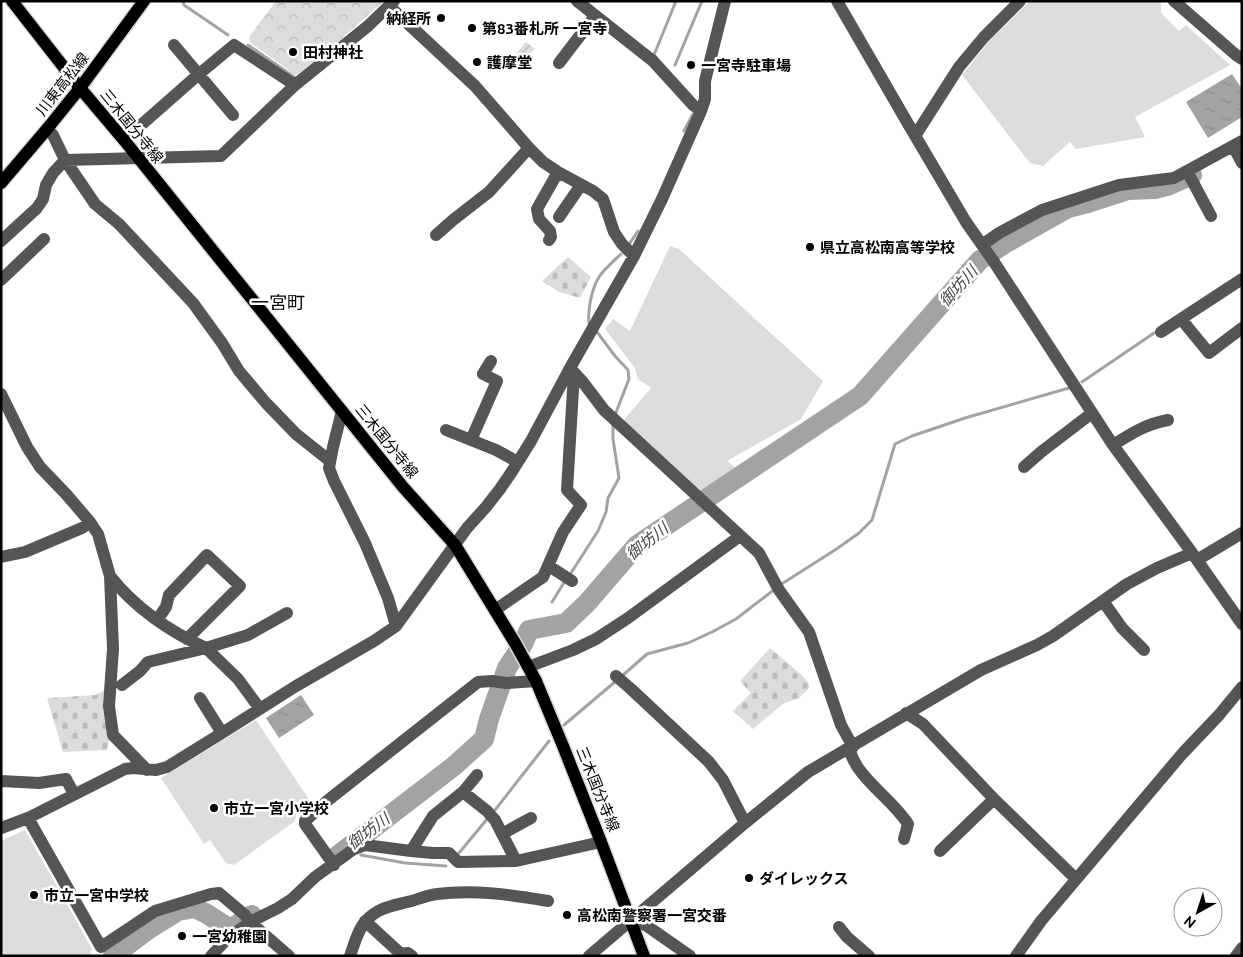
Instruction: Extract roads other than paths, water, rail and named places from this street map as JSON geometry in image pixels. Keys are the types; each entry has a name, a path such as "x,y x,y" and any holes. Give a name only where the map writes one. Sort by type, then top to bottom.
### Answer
{"main road":[{"name":"三木国分寺線","path":"12,1 80,88 403,487 455,545 536,681 601,842 644,956"},
{"name":"川東高松線","path":"1,183 80,88 144,1"}],"street":[{"path":"577,1 653,61 693,105 701,111"},
{"path":"1,828 28,818 124,769 156,770 167,767 396,626 467,528 486,507 511,473 572,371 634,256 662,199 701,111 705,99 705,81 725,1"},
{"path":"837,1 966,222 1113,445 1242,623"},
{"path":"915,136 959,68 984,37 1020,1"},
{"path":"1174,1 1242,59"},
{"path":"1,242 37,208 44,199 46,185 53,173 65,160 221,156 295,85 368,26 392,4 475,86 543,162 593,191 603,199 614,232 622,244 634,256"},
{"path":"559,63 595,16"},
{"path":"174,45 233,115"},
{"path":"124,140 198,74 234,45 295,85"},
{"path":"47,129 53,135 65,160 95,204 119,224 193,303 222,343 239,371 266,403 296,434 330,461"},
{"path":"436,235 489,192 529,148"},
{"path":"983,246 1000,233 1042,210 1119,185 1190,175 1237,151"},
{"path":"549,240 551,237 550,231 540,218 537,208 558,172"},
{"path":"1190,175 1211,216"},
{"path":"558,217 582,185"},
{"path":"1,280 44,239"},
{"path":"1161,332 1242,279"},
{"path":"1181,319 1209,353 1242,328"},
{"path":"471,440 497,382 483,374 491,360"},
{"path":"572,371 604,410 759,553 778,588 809,632 841,725 851,748 854,762 908,824 904,839"},
{"path":"495,610 543,576 563,532 581,505 567,490 572,371"},
{"path":"1,394 27,447 40,467 66,494 98,534 110,576 113,649 109,706 112,735 147,770"},
{"path":"342,411 329,468 365,543 388,598 396,626"},
{"path":"1024,467 1092,413"},
{"path":"1113,445 1138,429 1154,422 1168,420"},
{"path":"446,430 496,450 518,462"},
{"path":"1,557 25,552 82,528 90,522"},
{"path":"589,956 808,772 981,670 1053,636 1144,575 1157,568 1194,556 1242,533"},
{"path":"526,662 573,650 596,639 628,618 740,536"},
{"path":"157,620 166,607 169,595 207,555 240,586 187,639"},
{"path":"549,566 572,581"},
{"path":"110,576 118,586 157,620 187,639 206,648 238,679 260,709"},
{"path":"1103,601 1122,628 1144,650"},
{"path":"122,685 148,662 206,648 248,635 287,613"},
{"path":"616,676 709,762 723,780 745,823"},
{"path":"332,862 305,824 305,821 327,801 478,682 536,681"},
{"path":"1016,956 1041,920 1182,754 1219,715 1242,687"},
{"path":"200,698 222,733"},
{"path":"906,714 923,724 994,799 1076,879"},
{"path":"411,852 433,816 463,792 477,775"},
{"path":"1,781 39,784 66,779 74,794"},
{"path":"463,792 487,811 495,820 516,861"},
{"path":"940,851 994,799"},
{"path":"28,818 105,952 155,911 219,893 290,956"},
{"path":"502,834 531,818"},
{"path":"211,956 248,919 278,908 292,899 332,862 365,845 411,852 449,853 458,862 516,861 601,842"},
{"path":"350,956 361,928 365,921 374,913 384,908 434,894 457,892 507,895 548,901"},
{"path":"631,920 647,926 690,956"},
{"path":"365,921 401,954 408,953 412,956"},
{"path":"839,927 847,937 869,956"},
{"path":"1236,956 1242,948"}],"water":[{"path":"1232,74 1242,89 1242,117 1208,138 1186,102"},
{"path":"301,695 314,715 279,738 266,718"}],"waterway":[{"path":"183,1 184,5 228,35"},
{"path":"655,56 676,1"},
{"path":"675,65 702,1"},
{"path":"248,45 297,79"},
{"path":"684,131 693,114"},
{"name":"御坊川","path":"337,856 454,766 484,739 507,668 523,644 529,630 566,623 587,603 637,545 860,396 980,260 1068,208 1128,190 1155,189 1170,185 1192,175"},
{"path":"630,243 638,231"},
{"path":"589,323 590,303 594,286 604,270 621,254"},
{"path":"597,332 628,370 629,379 615,415"},
{"path":"1082,382 1154,333"},
{"path":"780,585 835,550 859,533 872,520 895,444 912,436 965,418 1069,388"},
{"path":"571,573 598,531 606,512 608,498 619,478 613,439 613,425"},
{"path":"552,602 565,581"},
{"path":"622,676 647,654 688,643 736,619 775,589"},
{"path":"564,725 616,681"},
{"path":"495,810 549,741"},
{"path":"459,853 488,818"},
{"path":"361,855 405,863 446,866"},
{"name":"御坊川","path":"113,956 149,929 178,911 195,908 230,929 252,915"}],"place":[{"name":"納経所","path":"441,18"},
{"name":"第83番札所 一宮寺","path":"472,28"},
{"name":"田村神社","path":"293,52"},
{"name":"護摩堂","path":"477,62"},
{"name":"一宮寺駐車場","path":"691,65"},
{"name":"県立高松南高等学校","path":"810,247"},
{"name":"市立一宮小学校","path":"214,808"},
{"name":"ダイレックス","path":"749,878"},
{"name":"市立一宮中学校","path":"34,895"},
{"name":"高松南警察署一宮交番","path":"567,915"},
{"name":"一宮幼稚園","path":"182,936"}],"district":[{"name":"一宮町","path":"278,302"}]}
